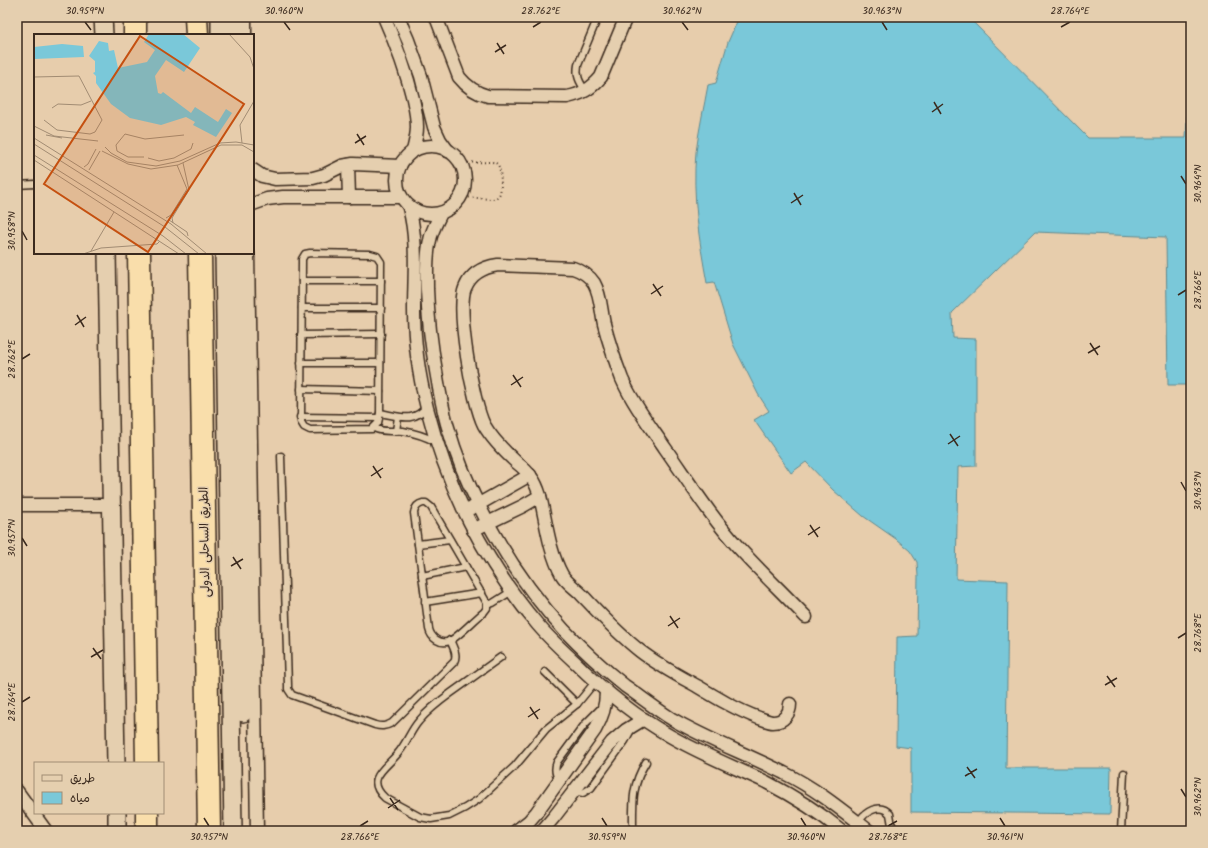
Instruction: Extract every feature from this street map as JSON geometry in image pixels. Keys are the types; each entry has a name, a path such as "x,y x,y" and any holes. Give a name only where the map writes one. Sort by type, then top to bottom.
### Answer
{"highway":[{"path":"135,17 135,34"},
{"path":"196,17 197,34"},
{"path":"139,254 146,762"},
{"name":"الطريق الساحلى الدولى","path":"200,254 209,831"},
{"path":"147,814 147,831"}],"main road":[{"path":"94,17 95,34"},
{"path":"103,17 104,34"},
{"path":"220,17 220,34"},
{"path":"233,17 233,34"},
{"path":"98,254 106,762"},
{"path":"107,254 116,762"},
{"path":"224,254 238,786 255,830"},
{"path":"233,831 238,786 248,629 236,254"},
{"path":"107,814 107,831"},
{"path":"117,814 117,831"}],"street":[{"path":"245,17 245,34"},
{"path":"384,17 397,46 408,79 417,116 416,138 413,151"},
{"path":"398,17 421,76 434,127 440,140 448,151"},
{"path":"436,17 459,76 468,87 479,94 488,96 568,97 587,91 595,85 601,77 626,17"},
{"path":"417,116 430,114"},
{"path":"409,208 417,212 433,215 449,210 456,204 461,197 465,180 464,171 455,156 439,147 421,147 413,151 403,160 397,173 396,182 398,190 409,208 414,230 414,313 416,346 427,406 436,442 446,471 473,530 512,591 554,643 602,691 639,722 789,794 823,816 842,831"},
{"path":"254,171 262,176 275,179 313,178 348,165 400,166"},
{"path":"348,165 348,197"},
{"path":"254,204 275,197 401,197"},
{"path":"441,213 430,239 426,268 431,342 439,393 446,423 461,464 479,505 488,523 521,576 565,632 610,673 654,707 693,730 791,777 821,795 869,831"},
{"path":"248,254 248,629 255,830"},
{"path":"790,704 788,713 784,718 772,722 737,709 674,674 633,646 562,576 553,553 540,496 530,475 506,454 487,430 478,410 471,377 464,327 463,295 464,289 471,277 477,272 491,266 498,265 573,268 583,272 591,278 599,294 606,332 616,364 626,388 638,408 720,526 806,617"},
{"path":"473,530 488,523 513,498 530,475"},
{"path":"464,512 479,505 513,498 540,496"},
{"path":"17,505 102,505"},
{"path":"554,643 565,632"},
{"path":"516,831 529,821 536,813 599,723 602,691 610,673"},
{"path":"542,831 612,742 639,722"},
{"path":"685,744 693,730"},
{"path":"560,780 574,791"},
{"path":"17,791 46,831"}],"lane":[{"path":"587,91 579,80 577,70 598,17"},
{"path":"17,185 34,184"},
{"path":"310,253 374,254 381,262 381,281 380,416 378,423 374,428 367,430 307,429 302,425 300,417 302,259 305,254 310,253"},
{"path":"302,281 381,281"},
{"path":"302,308 381,308"},
{"path":"302,335 381,334"},
{"path":"301,363 380,363"},
{"path":"301,389 380,391"},
{"path":"300,417 398,416 410,418 419,414 427,406"},
{"path":"396,431 398,416"},
{"path":"374,428 382,431 396,431 415,434 436,442"},
{"path":"281,456 288,689 292,696 375,725 388,725 454,662 456,656 450,640"},
{"path":"423,503 431,507 486,600 487,605 484,612 450,640 441,642 430,633 425,602 414,510 418,505 423,503"},
{"path":"418,544 450,540"},
{"path":"422,576 466,568"},
{"path":"487,605 494,604 512,591"},
{"path":"425,602 482,593"},
{"path":"501,657 445,697 419,720 400,751 378,774 376,782 381,795 420,817 436,819 458,812 475,802 506,775 523,758 546,729 577,704 602,691"},
{"path":"545,672 577,704"},
{"path":"632,831 634,788 646,762"},
{"path":"1121,831 1124,773"},
{"path":"858,823 864,814 880,808 886,810 890,814 893,831"}],"path":[{"path":"460,163 496,163 500,168 501,188 499,195 491,199 461,197"}],"water":[{"path":"739,17 968,17 1088,138 1186,138 1191,45 1191,385 1168,385 1166,237 1035,232 952,313 953,338 976,339 976,466 958,467 956,579 1008,581 1006,768 1111,768 1110,814 911,812 911,748 896,746 897,637 917,636 917,562 910,551 896,539 863,516 833,490 806,462 791,473 754,420 769,411 758,394 733,344 714,282 707,283 701,250 696,201 696,152 708,85 716,83 728,42"}]}
